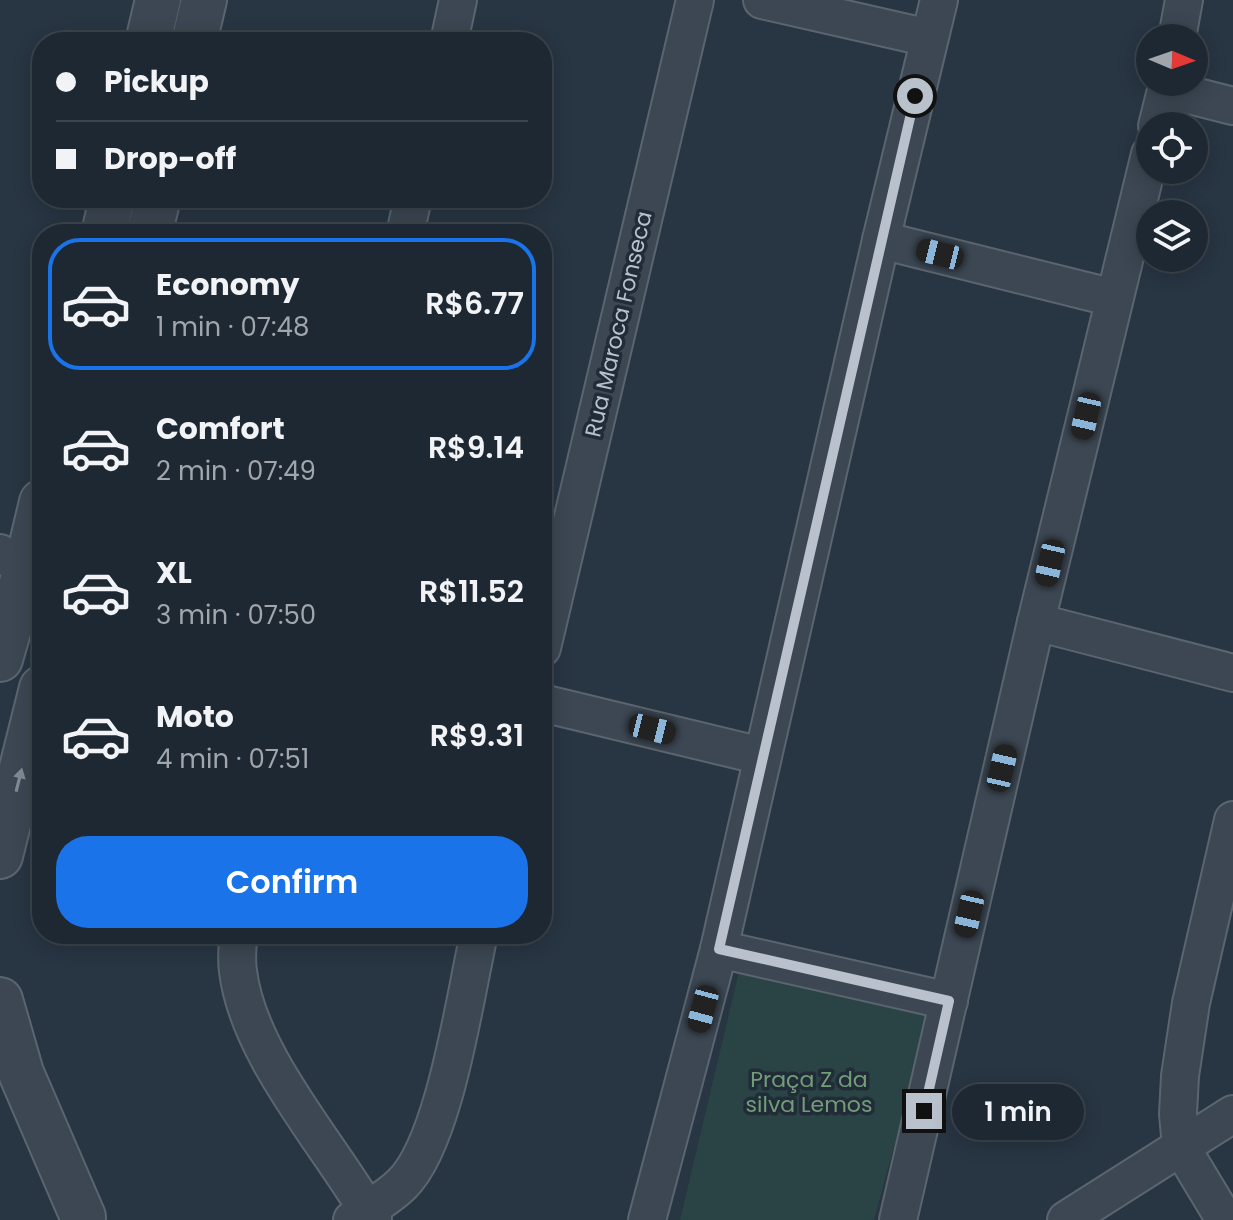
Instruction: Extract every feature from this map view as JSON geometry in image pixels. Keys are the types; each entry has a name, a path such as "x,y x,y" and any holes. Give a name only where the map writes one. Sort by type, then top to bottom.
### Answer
{"street":[{"path":"150,32 158,0"},
{"path":"196,32 204,0"},
{"path":"451,32 458,0"},
{"name":"Rua Maroca Fonseca","path":"552,561 556,526 695,0"},
{"path":"762,0 929,38"},
{"path":"647,1220 719,949 939,0"},
{"path":"1180,24 1184,0"},
{"path":"1200,96 1233,106"},
{"path":"898,1220 1036,622 1142,184"},
{"path":"881,240 1114,298"},
{"path":"0,659 13,561 32,522"},
{"path":"1036,622 1233,673"},
{"path":"552,705 762,756"},
{"path":"0,856 32,728"},
{"path":"1225,1220 1181,1147 1178,1114 1184,1045 1233,820"},
{"path":"238,944 237,969 243,999 259,1036 364,1217 402,1185 420,1162 434,1127 477,944"},
{"path":"719,949 949,1001"},
{"path":"0,1000 21,1073 84,1218"},
{"path":"0,1091 84,1218"},
{"path":"1066,1220 1233,1114"}],"green space":[{"name":"Praça Z da silva Lemos","path":"739,971 931,1011 874,1220 680,1220"}],"route":[{"path":"915,96 719,949 949,1001 924,1111"}]}
